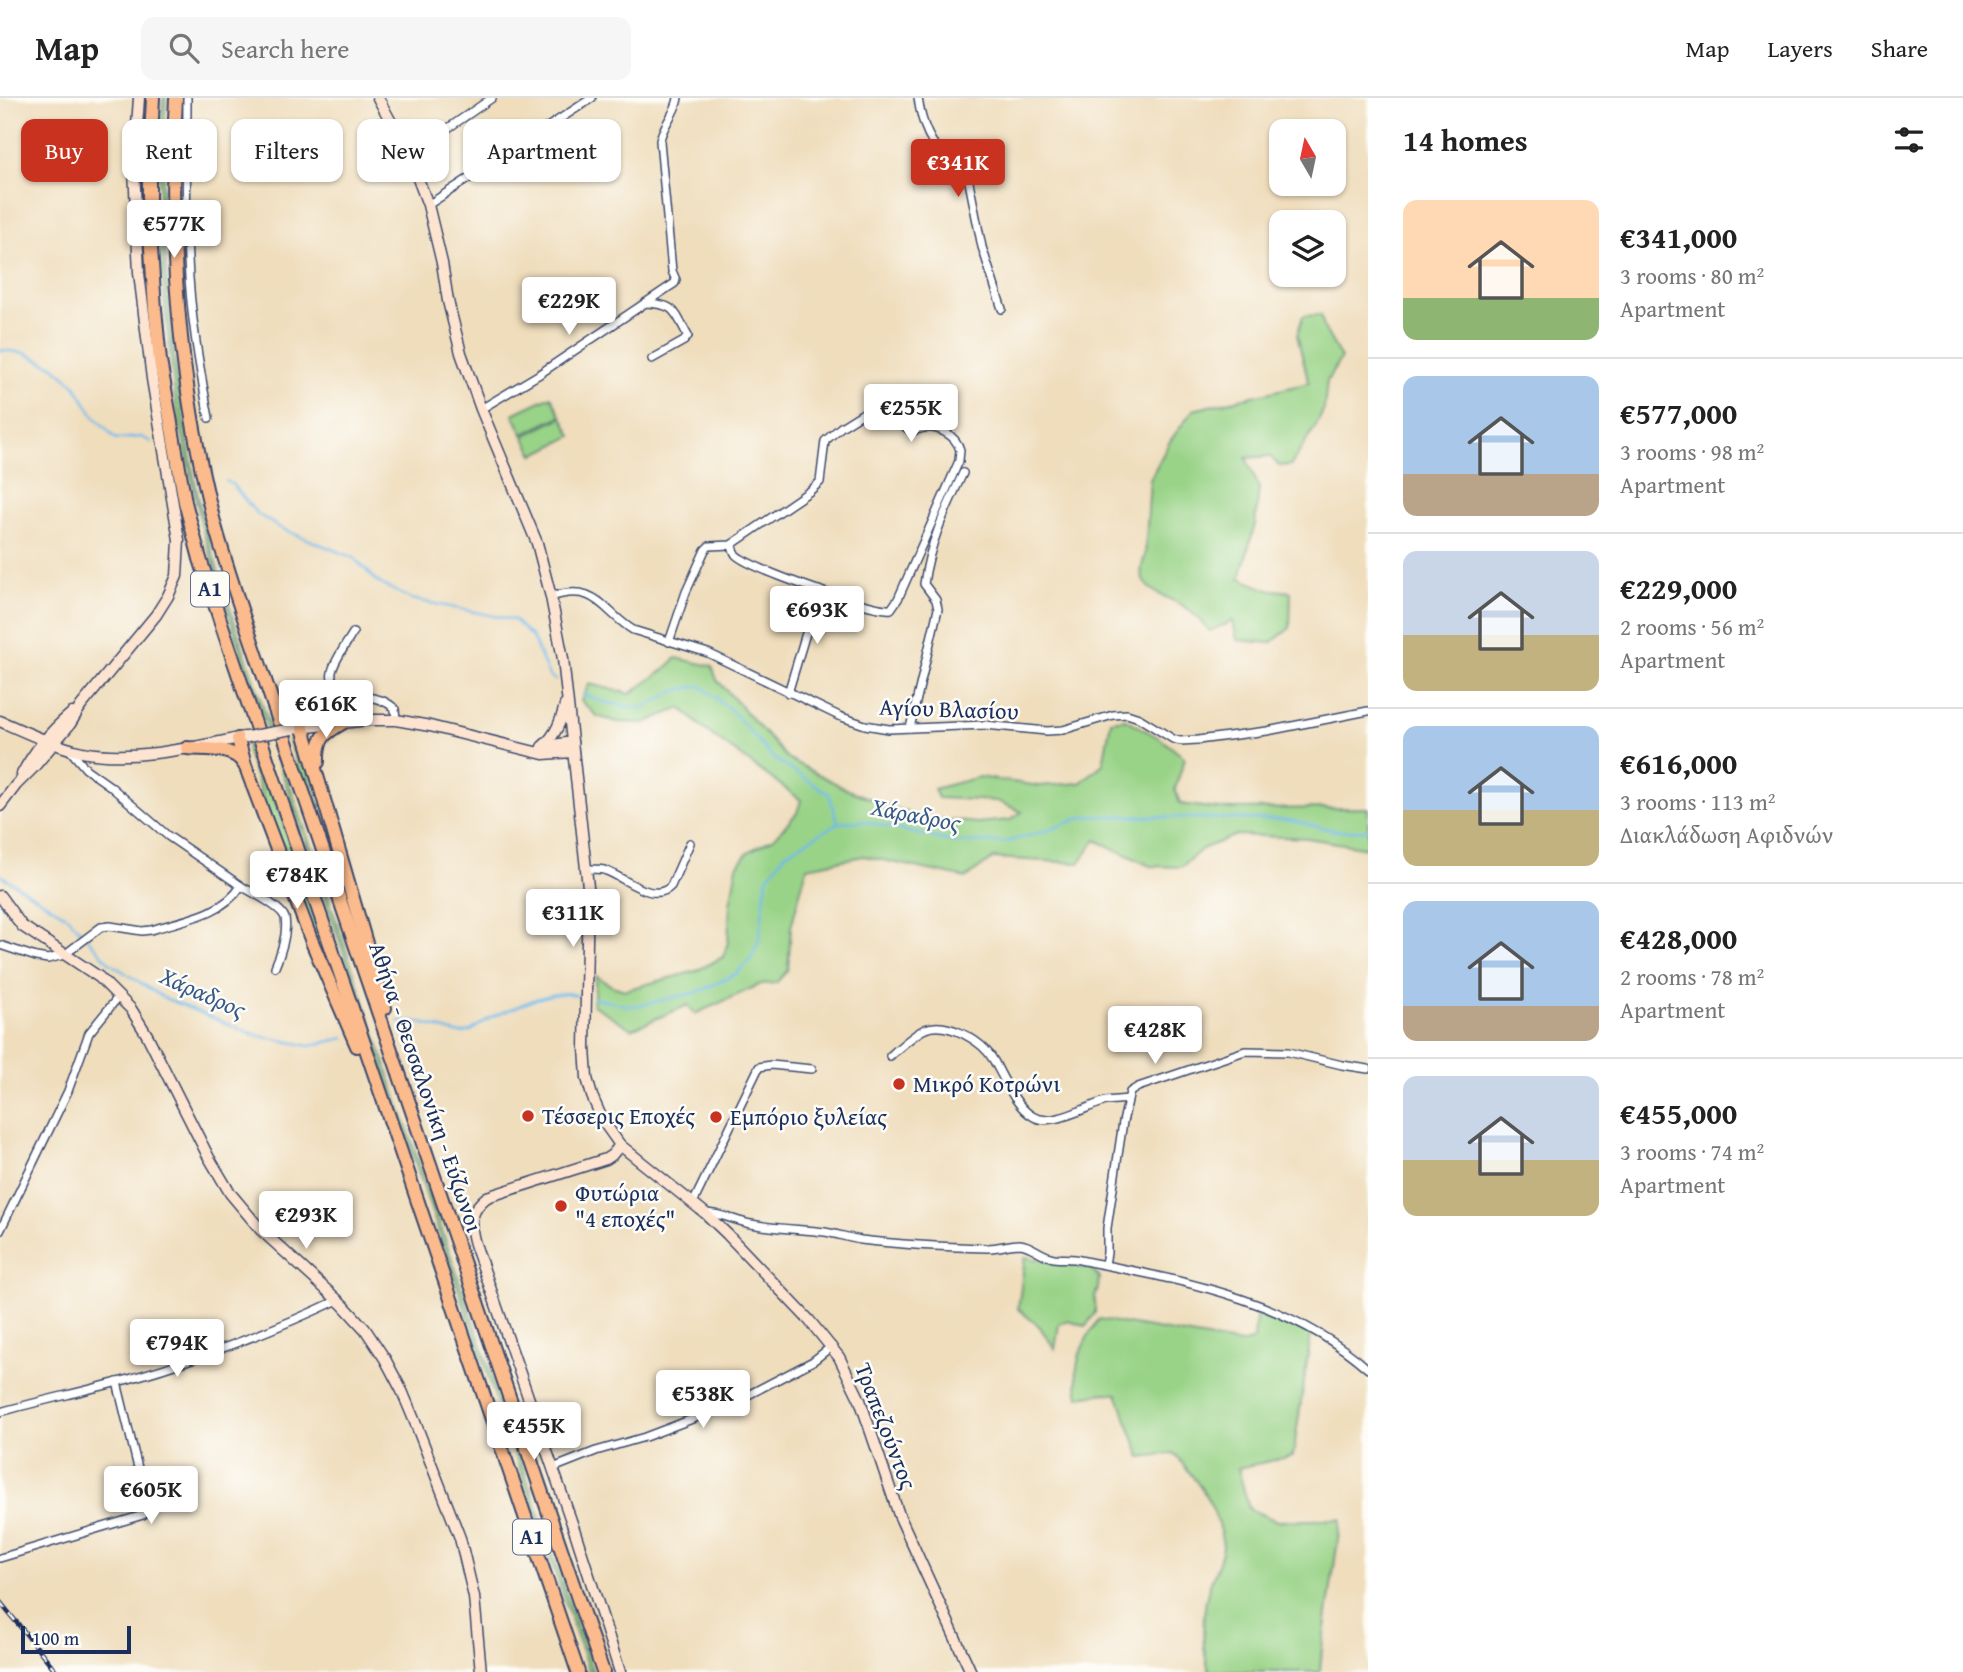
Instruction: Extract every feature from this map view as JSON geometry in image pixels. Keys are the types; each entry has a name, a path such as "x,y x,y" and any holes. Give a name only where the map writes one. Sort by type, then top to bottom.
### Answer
{"highway":[{"name":"Αθήνα - Θεσσαλονίκη - Εύζωνοι","path":"153,98 149,177 155,309 166,405 191,535 578,1672"},
{"name":"Αθήνα - Θεσσαλονίκη - Εύζωνοι","path":"176,98 173,216 178,307 189,391 211,502 237,598 603,1672"},
{"path":"237,579 237,598"},
{"path":"220,636 229,647"},
{"path":"319,779 318,748 321,738 344,722"},
{"path":"298,728 319,779 392,1033 410,1107"},
{"path":"243,738 245,765"},
{"path":"187,748 233,753 245,765 312,943 387,1113"}],"main road":[{"path":"0,806 50,741 69,724 156,615 173,586 179,566 179,540 152,379 139,273 134,169 139,98"},
{"name":"Τραπεζούντος","path":"379,98 390,119"},
{"name":"Τραπεζούντος","path":"419,182 428,205 453,327 467,373 542,558 561,647 587,869 589,905 586,1068 589,1088 603,1121 620,1145 705,1213 832,1346 853,1384 899,1515 971,1672"},
{"path":"543,746 558,727 567,697"},
{"path":"0,721 67,748 120,755 187,748 298,728 368,720 396,720 430,726 542,754 573,747"},
{"path":"526,750 543,746 573,747"},
{"path":"0,896 22,926 84,966 120,996 131,1009 230,1193 261,1230 338,1300 365,1329 393,1371 460,1538 474,1597 481,1672"},
{"path":"620,1145 606,1159 487,1197 478,1205 471,1218 475,1244 620,1672"}],"street":[{"path":"187,98 188,260 194,327 209,418"},
{"path":"449,127 492,98"},
{"path":"428,205 592,98"},
{"path":"481,409 538,375 672,286 676,280 672,271 660,141 663,129 677,107 678,98"},
{"path":"918,98 923,123 939,152 968,177 982,247 1002,309"},
{"path":"644,303 661,303 668,306 688,336 652,359"},
{"path":"669,642 686,592 705,550 709,546 731,545 820,482 825,441 841,427 881,402 890,405 909,430 927,428 943,432 954,438 960,450 959,461 898,599 891,609 884,610 819,590 744,560 735,554 731,545"},
{"path":"910,728 939,609 924,584 925,573 935,534 962,473"},
{"path":"788,693 819,590"},
{"name":"Αγίου Βλασίου","path":"551,597 565,592 594,596 623,624 634,630 708,653 839,716 865,725 889,729 960,724 1048,731 1063,730 1113,715 1127,714 1139,718 1173,739 1189,741 1267,731 1368,711"},
{"path":"354,633 333,668 334,683 340,690 380,699 390,704 395,709 396,720"},
{"path":"67,748 86,769 168,836 280,910 285,917 283,946 275,967"},
{"path":"587,869 605,871 643,889 660,893 671,886 690,843"},
{"path":"0,945 48,959 64,955 101,927 151,930 224,905 241,886"},
{"path":"0,1231 68,1091 89,1033 120,996"},
{"path":"890,1056 925,1029 946,1028 964,1035 984,1048 993,1059 1009,1090 1033,1117 1056,1119 1110,1100 1128,1099"},
{"path":"1105,1264 1107,1228 1130,1092 1245,1051 1288,1052 1368,1069"},
{"path":"693,1203 760,1067 771,1065 812,1069"},
{"path":"705,1213 716,1213 749,1224 858,1239 981,1248 1021,1244 1052,1258 1105,1264 1196,1286 1275,1311 1296,1320 1346,1350 1368,1369"},
{"path":"0,1412 197,1358 282,1326 338,1300"},
{"path":"553,1468 729,1405 813,1360 832,1346"},
{"path":"0,1558 143,1515 147,1511 117,1382"}],"green space":[{"path":"163,98 166,98 165,119 161,119"},
{"path":"159,182 163,182 166,271 174,357 197,494 209,540 241,642 593,1672 589,1672 238,644 202,528 176,404 165,308"},
{"path":"1321,315 1324,328 1341,358 1327,381 1324,409 1317,424 1291,465 1279,466 1270,456 1246,458 1259,488 1255,524 1240,578 1265,589 1291,592 1290,628 1271,643 1237,640 1233,621 1210,631 1185,607 1152,590 1142,577 1150,479 1170,441 1193,410 1309,383 1297,335 1303,316"},
{"path":"551,396 561,416 523,434 513,414"},
{"path":"562,417 572,436 534,455 524,436"},
{"path":"676,658 712,666 717,680 787,758 848,790 919,817 977,823 1010,820 1022,812 997,801 938,798 934,789 979,777 1039,786 1080,783 1103,764 1111,721 1125,719 1161,739 1185,758 1175,789 1180,804 1219,809 1368,808 1368,848 1307,838 1236,835 1202,849 1181,867 1150,866 1096,840 1079,863 994,858 966,878 864,856 807,867 791,927 788,970 776,983 761,984 695,1014 688,1005 632,1029 593,1005 596,976 625,990 696,971 723,957 728,942 730,904 737,866 748,852 774,838 797,813 801,800 705,730 681,708 644,723 617,722 597,716 581,701 589,684 630,694"},
{"path":"299,738 375,991 289,740"},
{"path":"256,744 345,1011 285,862 247,752 247,746"},
{"path":"1025,1257 1091,1269 1099,1277 1095,1313 1086,1326 1068,1320 1059,1324 1055,1349 1039,1326 1018,1309"},
{"path":"1257,1309 1311,1334 1293,1456 1238,1468 1249,1509 1277,1521 1341,1519 1320,1672 1210,1672 1205,1652 1204,1615 1208,1592 1223,1547 1213,1509 1202,1489 1174,1453 1141,1457 1117,1394 1079,1397 1077,1386 1079,1356 1099,1319 1241,1344 1254,1340"}],"waterway":[{"path":"0,350 25,353 54,367 75,385 94,416 116,439 142,437 151,442"},
{"path":"226,481 232,484 257,514 282,529 354,558 379,583 411,599 514,620 532,637 549,676 555,680"},
{"path":"583,694 599,701 641,709 677,690 701,686 733,712 773,758 829,794 838,823"},
{"name":"Χάραδρος","path":"594,998 630,1006 641,1005 698,992 736,974 751,959 759,939 767,878 786,853 838,823 863,821 957,843 1006,842 1083,817 1288,820 1338,831 1368,830"},
{"name":"Χάραδρος","path":"0,875 67,916 110,963 164,998 255,1035 310,1046 344,1038"},
{"name":"Χάραδρος","path":"398,1022 418,1022 463,1033 471,1031 491,1017 536,999 567,993 579,996"}],"railway":[{"path":"0,1602 57,1672"}],"place":[{"name":"Μικρό Κοτρώνι","path":"899,1084"},
{"name":"Τέσσερις Εποχές","path":"528,1116"},
{"name":"Εμπόριο ξυλείας","path":"716,1117"},
{"name":"Φυτώρια \"4 εποχές\"","path":"561,1206"}]}
